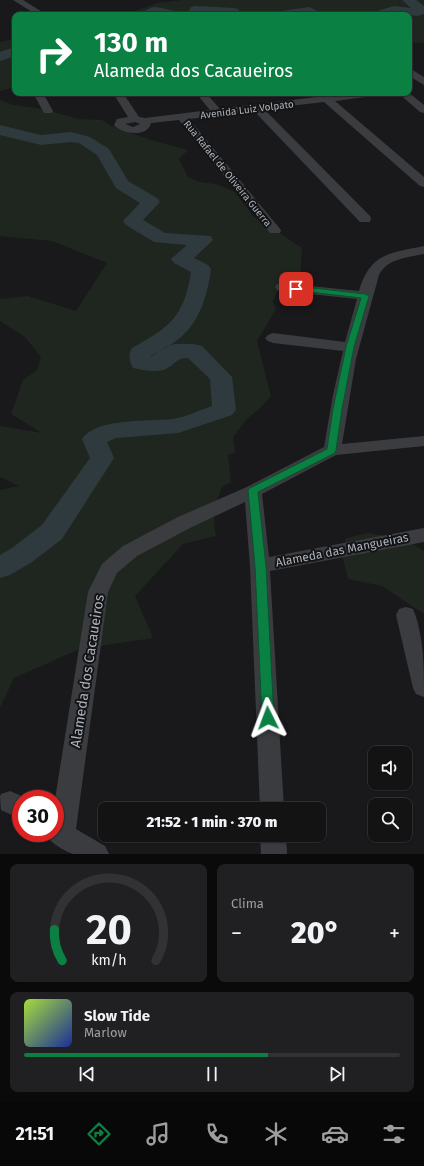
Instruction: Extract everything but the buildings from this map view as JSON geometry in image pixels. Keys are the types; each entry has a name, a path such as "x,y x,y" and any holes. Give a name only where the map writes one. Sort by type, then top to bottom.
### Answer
{"street":[{"path":"17,0 38,12"},
{"path":"412,73 424,82"},
{"path":"412,88 424,87"},
{"path":"40,96 48,111"},
{"name":"Avenida Luiz Volpato","path":"120,96 140,120 347,96"},
{"path":"203,96 218,112"},
{"path":"280,96 287,104"},
{"path":"407,96 424,110"},
{"path":"327,99 424,183"},
{"path":"256,107 365,219"},
{"name":"Rua Rafael de Oliveira Guerra","path":"182,116 275,230"},
{"path":"424,250 395,256 383,261 374,270 350,347 332,450 424,441"},
{"path":"282,287 365,296"},
{"path":"273,338 350,347"},
{"name":"Alameda dos Cacaueiros","path":"64,796 98,592 109,569 130,551 185,522 332,450"},
{"path":"253,490 260,566 272,802"},
{"name":"Alameda das Mangueiras","path":"260,566 424,535"},
{"path":"406,615 424,688"},
{"path":"64,835 96,854"},
{"path":"273,842 274,854"}],"shaded area":[{"path":"183,0 424,0 424,43 412,42 412,12 133,12 157,3"},
{"path":"12,40 12,88 0,91 0,42"},
{"path":"0,100 13,105 44,109 78,119 102,120 111,126 151,140 188,150 179,159 188,177 200,182 216,184 235,192 253,216 302,248 300,279 277,292 273,301 276,309 257,341 271,396 245,421 233,437 235,453 228,455 231,482 222,487 217,500 214,517 216,536 183,544 135,596 153,638 80,649 14,678 0,708 0,490 19,486 0,477 0,426 42,433 11,414 23,380 37,370 41,357 25,337 0,321 0,299 28,296 76,311 107,263 52,241 0,236"},
{"path":"368,533 404,541 424,551 424,614 382,586 348,579 342,555 346,538"}],"waterway":[{"path":"388,12 394,10 418,12 422,10 408,0"},
{"path":"195,12 195,10 234,12"},
{"path":"150,12 166,12"},
{"path":"302,12 311,12"},
{"path":"0,57 12,52"},
{"path":"0,130 41,140 71,137 84,140 103,152 122,184 151,202 132,221 161,238 204,240 181,259 201,269 194,301 190,309 182,323 174,332 165,339 140,353 141,363 158,364 175,351 194,351 221,377 224,410 178,426 111,431 94,439 102,458 52,532 22,555 0,568"}],"route":[{"path":"268,718 260,566 253,490 332,450 350,347 365,296 296,289"}]}
